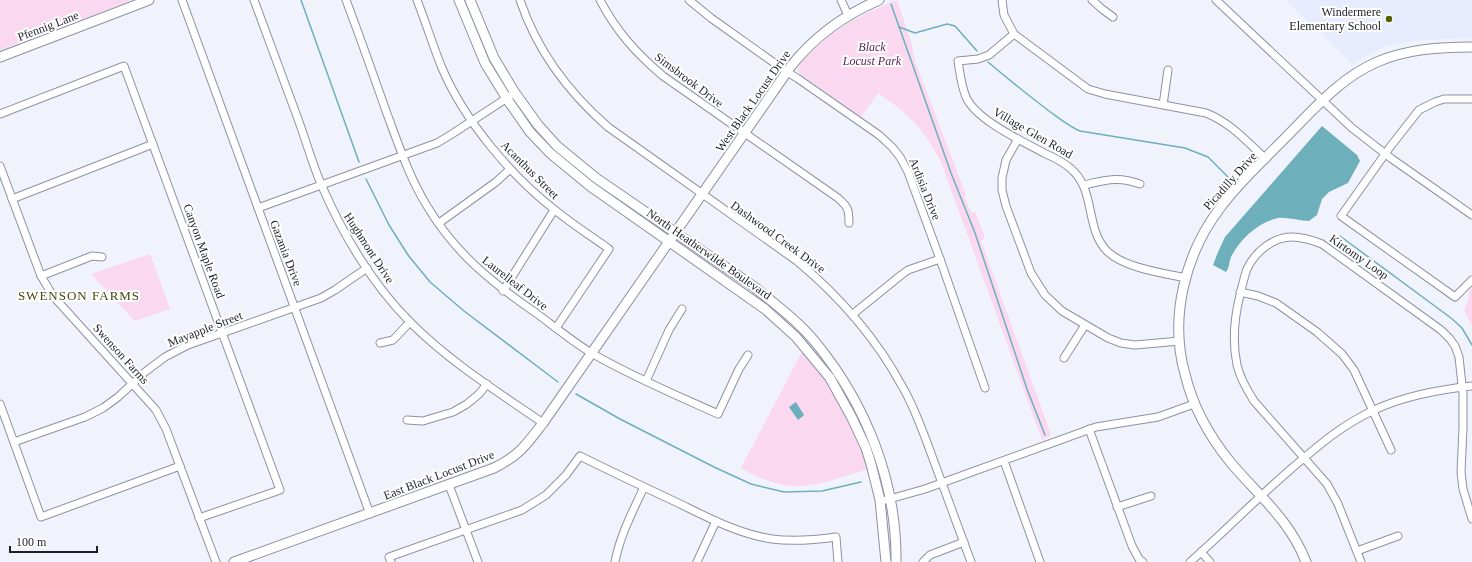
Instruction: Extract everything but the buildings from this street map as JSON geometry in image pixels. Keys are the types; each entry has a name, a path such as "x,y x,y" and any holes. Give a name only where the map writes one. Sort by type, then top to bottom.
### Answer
{"street":[{"name":"Pfennig Lane","path":"0,57 149,0"},
{"name":"Gazania Drive","path":"182,0 370,514"},
{"name":"Hughmont Drive","path":"254,0 321,184 337,219 367,268 390,300 410,322 447,355 543,423"},
{"name":"Laurelleaf Drive","path":"346,0 402,155 424,200 439,224 469,261 503,291 592,353 624,371 718,414 739,369 748,355"},
{"name":"Acanthus Street","path":"417,0 443,69 472,121 491,146 510,169 554,210 609,249 556,328"},
{"name":"North Heatherwilde Boulevard","path":"459,0 485,63 506,99 530,132 550,153 590,186 670,241 782,322 808,350 830,378 852,418 872,464 880,500 886,562"},
{"name":"North Heatherwilde Boulevard","path":"470,0 494,58 515,93 538,126 557,146 596,178 765,296 789,315 816,343 838,372 861,413 881,461 890,499 896,562"},
{"name":"Dashwood Creek Drive","path":"520,0 536,39 549,59 575,96 608,128 797,261 820,280 852,314 883,354 902,386 917,416 971,562"},
{"name":"Simsbrook Drive","path":"600,0 608,15 622,35 641,57 663,76 838,198 846,206 849,212 848,223"},
{"name":"Ardisia Drive","path":"689,0 711,18 879,135 892,146 908,172 985,388"},
{"path":"841,0 848,15"},
{"name":"West Black Locust Drive","path":"670,241 787,72 804,51 825,30 848,15 879,0"},
{"path":"1002,0 1004,15 1014,34 1088,89 1105,94 1206,113 1229,125 1266,159"},
{"path":"1092,0 1113,17"},
{"path":"1216,0 1352,128 1385,154 1472,215"},
{"name":"Village Glen Road","path":"1014,34 989,55 978,59 958,61 960,80 966,98 984,118 1071,168 1084,185 1089,200 1092,223 1100,243 1108,252 1131,265 1186,278"},
{"name":"Picadilly Drive","path":"1306,562 1301,549 1288,526 1232,464 1216,443 1194,404 1184,373 1180,341 1181,304 1186,278 1195,249 1212,219 1231,194 1322,100 1355,73 1377,62 1417,50 1444,47 1472,47"},
{"name":"Canyon Maple Road","path":"0,114 124,66 280,490 200,518"},
{"path":"1163,105 1168,70"},
{"path":"258,208 437,143 515,93"},
{"path":"1472,99 1444,99 1423,108 1413,117 1341,216 1455,297 1472,280"},
{"path":"1018,138 1006,160 1002,178 1002,190 1006,206 1031,273 1045,295 1062,311 1108,338 1121,343 1135,345 1180,341"},
{"path":"12,199 153,144"},
{"name":"Swenson Farms","path":"0,166 41,276 53,296 156,410 166,429 216,562"},
{"path":"439,224 496,182 510,169"},
{"path":"1084,185 1106,180 1126,179 1140,184"},
{"path":"503,291 554,210"},
{"name":"Kirtomy Loop","path":"1361,562 1333,493 1304,457 1261,410 1247,389 1237,365 1233,334 1234,316 1247,269 1261,250 1281,239 1291,237 1304,238 1322,244 1446,335 1455,346 1459,357 1462,387 1463,428 1461,472 1463,489 1472,519"},
{"name":"East Black Locust Drive","path":"234,562 494,468 523,450 670,241"},
{"path":"41,276 92,256 102,257"},
{"path":"852,314 908,270 940,259"},
{"name":"Mayapple Street","path":"14,442 85,417 103,408 165,357 188,345 326,296 367,268"},
{"path":"1240,292 1258,296 1276,303 1332,344 1342,354 1354,370 1391,450"},
{"path":"646,381 669,330 682,310"},
{"path":"380,343 393,340 410,322"},
{"path":"1064,358 1085,325"},
{"path":"407,420 423,422 453,412 467,404 479,394 487,384"},
{"path":"1190,562 1304,457 1347,424 1372,410 1410,396 1472,386"},
{"path":"0,404 41,517 180,466"},
{"path":"880,500 890,499 942,483 1089,429 1111,423 1158,417 1194,404"},
{"path":"1089,429 1132,546 1139,559 1143,562"},
{"path":"390,560 522,510 546,495 566,475 580,456 742,532 773,539 804,541 836,537 838,562"},
{"path":"1004,461 1040,562"},
{"path":"449,485 478,562"},
{"path":"615,562 617,549 644,487"},
{"path":"1117,507 1151,496"},
{"path":"697,562 716,521"},
{"path":"1357,551 1398,536"},
{"path":"923,562 930,555 964,542"},
{"path":"1201,552 1210,562"}],"shaded area":[{"name":"Windermere Elementary School","path":"1286,0 1472,0 1472,38 1422,40 1387,45 1352,64"}],"green space":[{"path":"0,0 133,0 0,50"},
{"name":"Black Locust Park","path":"897,0 911,41 915,61 966,195 964,196 971,212 975,212 985,237 981,241 1048,426 1051,436 1042,440 941,162 935,150 915,123 899,108 878,93 861,117 798,72 801,63 805,58 831,35 862,15"},
{"path":"150,254 170,309 135,321 91,274"},
{"path":"1472,288 1472,326 1464,310 1468,301 1469,291"},
{"path":"803,350 826,379 841,403 855,432 869,469 820,483 790,486 765,480 741,468"}],"water":[{"path":"1322,126 1357,155 1360,161 1348,183 1329,192 1322,199 1317,215 1309,221 1278,218 1257,227 1240,243 1231,257 1226,272 1213,265 1225,237"},
{"path":"796,402 804,415 798,420 789,407"}],"waterway":[{"path":"301,0 359,162"},
{"path":"891,4 951,173 975,233 1027,389 1045,435"},
{"path":"899,27 915,33 947,24 955,26 977,51"},
{"path":"988,62 1049,111 1080,131 1185,148 1208,157 1232,181"},
{"path":"366,179 389,225 408,255 430,282 464,311 558,382"},
{"path":"1340,236 1451,318 1462,328 1472,345"},
{"path":"576,394 620,419 714,467 751,484 784,492 822,491 861,482"}],"place":[{"name":"Windermere Elementary School","path":"1389,19"}],"district":[{"name":"SWENSON FARMS","path":"79,295"}]}
